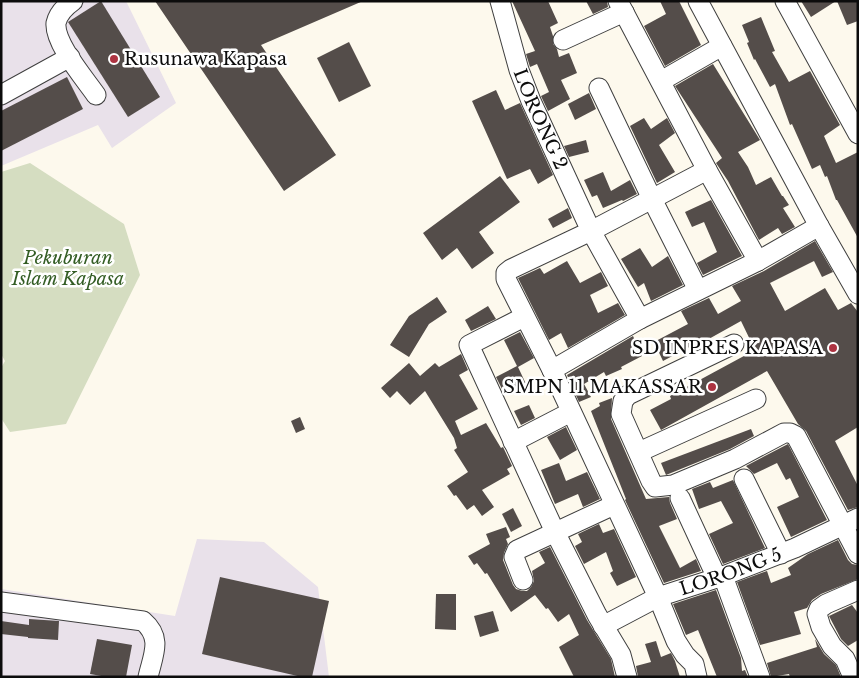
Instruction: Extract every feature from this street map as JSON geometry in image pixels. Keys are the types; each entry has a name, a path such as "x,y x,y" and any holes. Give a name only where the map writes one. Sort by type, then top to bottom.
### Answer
{"street":[{"path":"73,1 62,10 56,22 57,34 96,95"},
{"name":"LORONG 2","path":"500,1 519,70 531,101 591,232 640,319"},
{"path":"698,1 819,226 858,294"},
{"path":"786,1 858,134"},
{"path":"563,40 621,7 707,170 758,261"},
{"path":"661,81 722,46"},
{"path":"1,95 70,57"},
{"path":"599,88 698,290"},
{"path":"697,677 694,664 685,655 676,641 658,597 552,370 506,279 507,272 591,232 707,170"},
{"path":"552,370 640,319 758,261 819,226"},
{"path":"524,317 469,345 555,532 603,626 621,655 628,677"},
{"path":"734,344 628,395 623,401 621,414 651,481 658,487 673,485 735,459 784,433 790,433 796,436 850,521 858,554"},
{"path":"639,452 756,399"},
{"path":"513,442 571,412"},
{"path":"744,479 780,554"},
{"path":"680,498 720,577 760,677"},
{"path":"523,580 514,557 515,553 522,547 614,505"},
{"name":"LORONG 5","path":"603,626 658,597 720,577 780,554 850,521"},
{"path":"854,677 845,659 832,646 821,628 817,614 818,609 826,604 858,590"},
{"path":"1,602 144,621 154,633 156,642 148,677"}],"shaded area":[{"path":"1,1 126,1 176,103 112,148 98,125 1,166"},
{"path":"197,539 264,542 318,587 329,677 1,677 1,589 175,616"}],"green space":[{"name":"Pekuburan Islam Kapasa","path":"30,163 124,224 140,275 66,424 10,432 1,418 1,368 5,361 1,354 1,172"}],"building":[{"name":"Rusunawa Kapasa","path":"101,1 160,97 128,117 68,22"},
{"path":"155,1 363,1 261,45 336,155 284,191"},
{"path":"512,1 548,1 558,23 550,27 553,44 557,49 559,57 569,53 577,73 561,80 570,99 548,111 541,96 549,92 537,64 530,67 526,54 535,51"},
{"path":"586,1 607,1 608,7 593,14"},
{"path":"660,1 679,1 701,45 665,66 644,26 666,14"},
{"path":"801,1 836,1 811,17"},
{"path":"837,1 858,1 858,21 847,25"},
{"path":"761,17 775,51 772,52 789,82 810,71 840,125 824,136 836,163 858,152 858,238 836,200 827,176 825,177 820,165 812,169 792,124 790,125 775,84 770,87 754,60 742,25"},
{"path":"349,42 371,86 339,102 317,58"},
{"path":"713,64 760,140 738,152 748,167 756,185 771,177 789,205 783,208 795,227 782,234 778,228 759,240 728,181 716,163 722,158 675,86"},
{"path":"67,77 83,109 1,151 1,111"},
{"path":"496,90 505,110 520,103 553,175 538,184 530,169 507,179 472,101"},
{"path":"589,93 596,109 575,120 568,104"},
{"path":"644,118 651,129 667,118 675,133 659,145 675,172 657,183 630,126"},
{"path":"586,140 589,152 569,157 564,146"},
{"path":"603,172 611,191 630,180 637,194 603,208 597,195 592,197 584,180"},
{"path":"500,176 520,202 479,232 494,253 472,269 457,248 442,260 423,233"},
{"path":"711,200 742,256 703,275 697,263 717,252 704,222 692,227 685,212"},
{"path":"568,208 572,218 553,228 548,219"},
{"path":"815,241 833,272 822,277 814,261 770,283 785,311 825,288 838,310 851,303 858,312 858,427 835,441 858,486 858,507 848,510 806,431 798,424 767,371 661,430 650,410 671,399 670,396 755,350 741,321 698,345 697,343 663,361 654,342 688,324 681,311 709,298 718,314 741,301 732,286 764,271"},
{"path":"640,248 652,267 668,256 683,285 651,301 644,283 638,287 621,259"},
{"path":"567,261 580,283 601,272 608,286 590,295 598,313 618,303 625,315 568,348 561,333 549,340 518,278 540,268 544,274"},
{"path":"437,297 447,312 429,324 409,357 390,345 409,316"},
{"path":"488,306 496,319 471,331 465,320"},
{"path":"520,332 534,358 518,367 526,384 505,395 496,377 517,366 504,340"},
{"path":"633,336 642,356 621,367 622,369 606,376 604,372 584,384 591,397 579,402 567,375"},
{"path":"461,354 468,370 459,375 478,409 455,421 461,435 486,423 501,448 503,447 512,466 507,469 510,474 482,490 494,507 482,516 474,505 467,510 447,486 468,472 454,450 457,448 454,438 425,391 410,405 397,391 390,398 381,388 409,363 420,376 435,363 439,367"},
{"path":"612,398 611,419 646,499 669,497 677,519 659,526 680,568 696,559 701,571 664,583 625,500 591,411 600,406 599,403"},
{"path":"529,405 535,418 521,425 514,411"},
{"path":"300,417 305,429 296,433 291,421"},
{"path":"566,427 577,450 560,460 547,437"},
{"path":"751,429 754,436 730,449 666,475 661,463"},
{"path":"788,444 827,520 791,537 777,507 799,497 790,478 786,480 777,463 754,474 746,466"},
{"path":"559,463 566,481 587,472 600,499 583,507 578,494 555,504 541,470"},
{"path":"733,480 765,548 723,564 709,534 733,523 721,501 699,509 692,489 710,482 713,488"},
{"path":"513,508 522,526 511,532 502,514"},
{"path":"599,524 603,533 614,529 636,577 617,586 610,573 613,571 606,552 584,564 575,546 582,542 578,534"},
{"path":"506,527 510,537 506,539 508,544 503,560 513,585 516,589 522,591 527,591 531,587 534,581 532,571 545,563 539,552 550,547 587,620 611,659 615,677 574,677 559,647 579,635 569,614 558,622 535,595 511,612 487,573 485,574 477,563 474,565 468,556 490,544 486,534"},
{"path":"838,540 848,560 852,564 858,565 858,579 821,594 812,600 807,608 794,612 801,634 760,645 737,582 767,571 771,583 791,575 788,568 808,554"},
{"path":"220,577 329,601 312,677 302,677 202,654"},
{"path":"716,590 741,658 742,671 745,670 748,677 717,677 698,630 686,635 673,604"},
{"path":"436,594 456,594 456,630 435,629"},
{"path":"852,605 858,613 858,640 848,646 841,639 829,616"},
{"path":"493,611 499,631 480,637 474,616"},
{"path":"29,619 59,621 58,640 1,634 1,621 29,625"},
{"path":"97,639 132,645 126,677 107,677 90,674"},
{"path":"815,639 824,654 836,665 841,677 790,677 789,674 771,677 767,663 817,647"},
{"path":"656,641 661,657 671,653 680,677 638,677 636,666 651,662 645,644"}],"place":[{"name":"Rusunawa Kapasa","path":"114,59"},
{"name":"SD INPRES KAPASA","path":"833,348"},
{"name":"SMPN 11 MAKASSAR","path":"712,387"}]}
